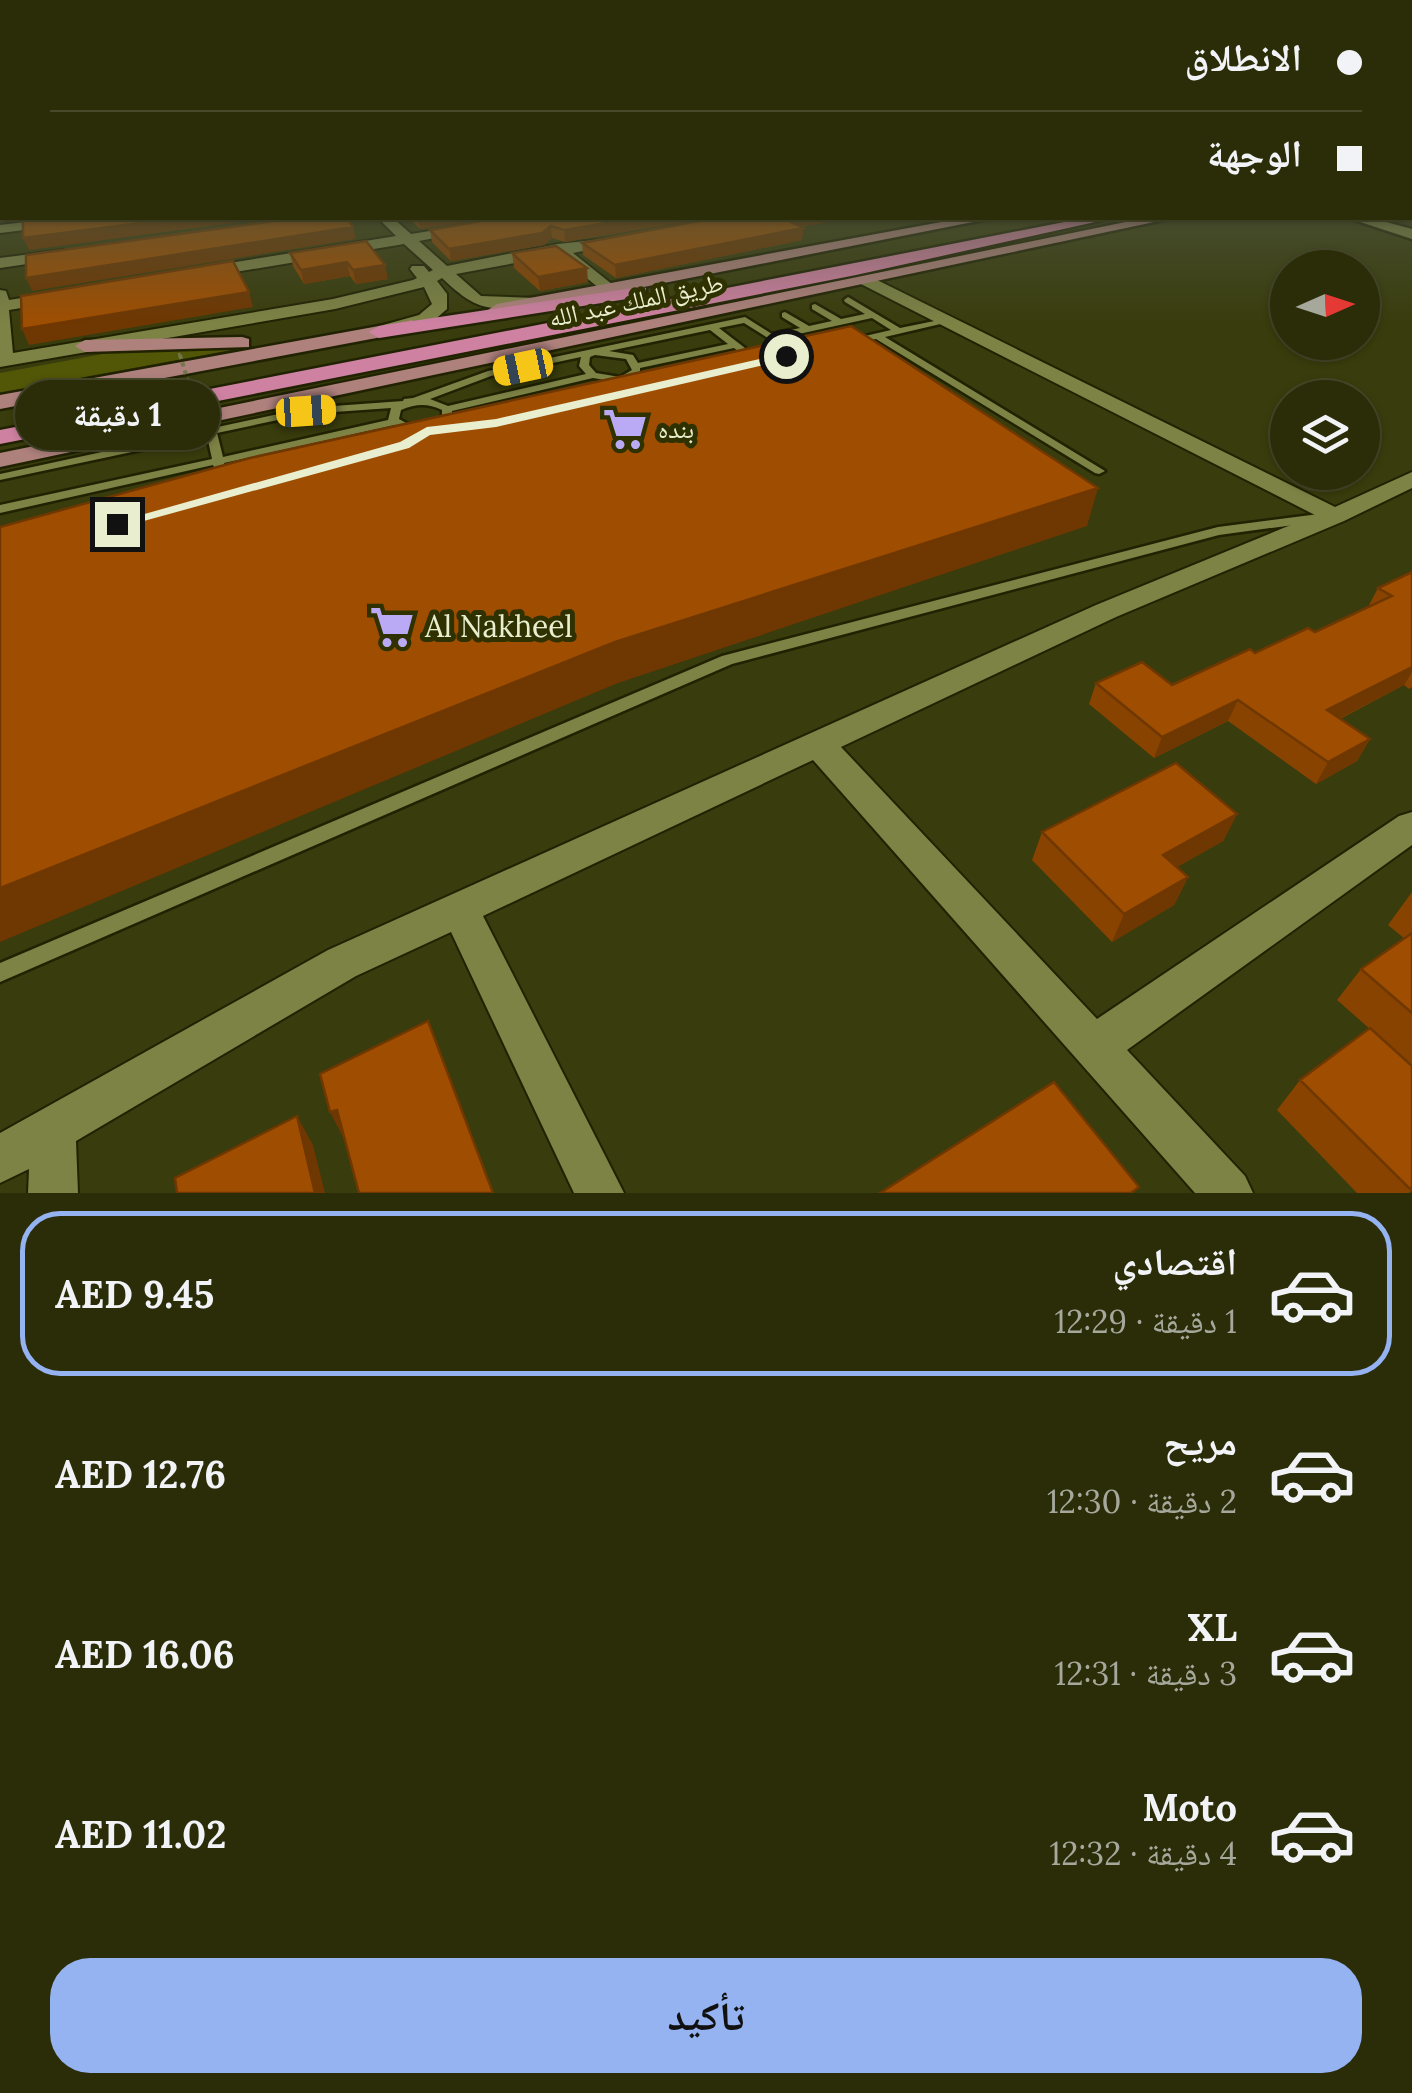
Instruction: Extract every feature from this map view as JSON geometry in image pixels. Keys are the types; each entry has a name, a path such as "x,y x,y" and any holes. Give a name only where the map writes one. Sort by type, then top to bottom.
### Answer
{"highway":[{"name":"طريق الملك عبد الله","path":"0,417 811,265 1026,220"},
{"name":"طريق الملك عبد الله","path":"0,437 1093,220"},
{"path":"380,332 811,265"}],"main road":[{"name":"طريق الملك عبد الله","path":"0,402 975,220"},
{"name":"طريق الملك عبد الله","path":"0,460 1155,220"},
{"path":"86,346 335,341"}],"street":[{"path":"0,230 74,220"},
{"path":"371,220 398,239 434,277 475,300 492,305 552,300"},
{"path":"386,220 398,239"},
{"path":"1363,220 1412,234"},
{"path":"535,229 610,290"},
{"path":"0,295 2,360 335,304 434,277 535,229"},
{"path":"176,277 398,239 535,229 636,237"},
{"path":"0,264 76,253"},
{"path":"380,332 424,319 441,304 434,277"},
{"path":"865,280 1335,516"},
{"path":"0,306 78,293"},
{"path":"0,1158 342,963 1106,610 1335,516 1412,478"},
{"path":"816,742 1228,1193"},
{"path":"1094,1047 1412,826"},
{"path":"459,908 599,1193"},
{"path":"52,1129 54,1193"}],"lane":[{"path":"848,300 898,331"},
{"path":"816,307 840,322"},
{"path":"786,315 807,330"},
{"path":"466,426 406,429 395,422 393,414 404,402 488,374 745,320 771,337 873,316"},
{"path":"857,355 841,344 946,320"},
{"path":"712,327 758,363"},
{"path":"878,336 1098,471"},
{"path":"627,383 638,366 736,345"},
{"path":"594,375 584,366 586,356 594,352 622,354 638,366"},
{"path":"740,367 775,359"},
{"path":"0,477 206,429 306,411 404,402 433,402 447,409 594,375 627,383 647,381"},
{"path":"405,445 447,420 447,409"},
{"path":"0,509 395,422"},
{"path":"206,429 222,478"},
{"path":"0,972 727,660 1218,531 1335,516"}],"path":[{"path":"179,353 206,429"}],"shaded area":[{"path":"242,348 0,393 0,373 124,350"}],"building":[{"path":"34,220 164,220 23,238 23,221"},
{"path":"280,220 348,220 353,227 26,278 26,255"},
{"path":"487,220 625,220 564,230 551,226 542,233 449,249 430,230"},
{"path":"704,220 787,220 803,228 615,265 582,243"},
{"path":"366,241 385,265 353,270 347,262 301,270 290,253"},
{"path":"556,246 587,268 538,277 512,253"},
{"path":"233,261 249,292 22,329 21,296"},
{"name":"Al Nakheel","path":"851,326 1098,488 615,642 0,888 0,527 250,458"},
{"path":"1412,572 1412,667 1327,710 1370,739 1328,762 1238,700 1162,737 1096,683 1142,662 1172,685 1250,649 1255,653 1308,628 1315,632 1392,596 1378,588"},
{"path":"1176,763 1237,814 1163,855 1188,877 1124,914 1042,832"},
{"path":"1412,933 1412,1013 1361,969"},
{"path":"428,1021 493,1193 359,1193 337,1110 330,1112 320,1074"},
{"path":"1370,1028 1412,1066 1410,1189 1300,1080"},
{"path":"1054,1082 1139,1187 1131,1193 880,1193"},
{"path":"297,1116 315,1193 177,1193 175,1178"}],"place":[{"name":"بنده","path":"625,429"},
{"name":"Al Nakheel","path":"392,627"}],"route":[{"path":"117,524 405,445 427,431 496,423 786,356"}]}
